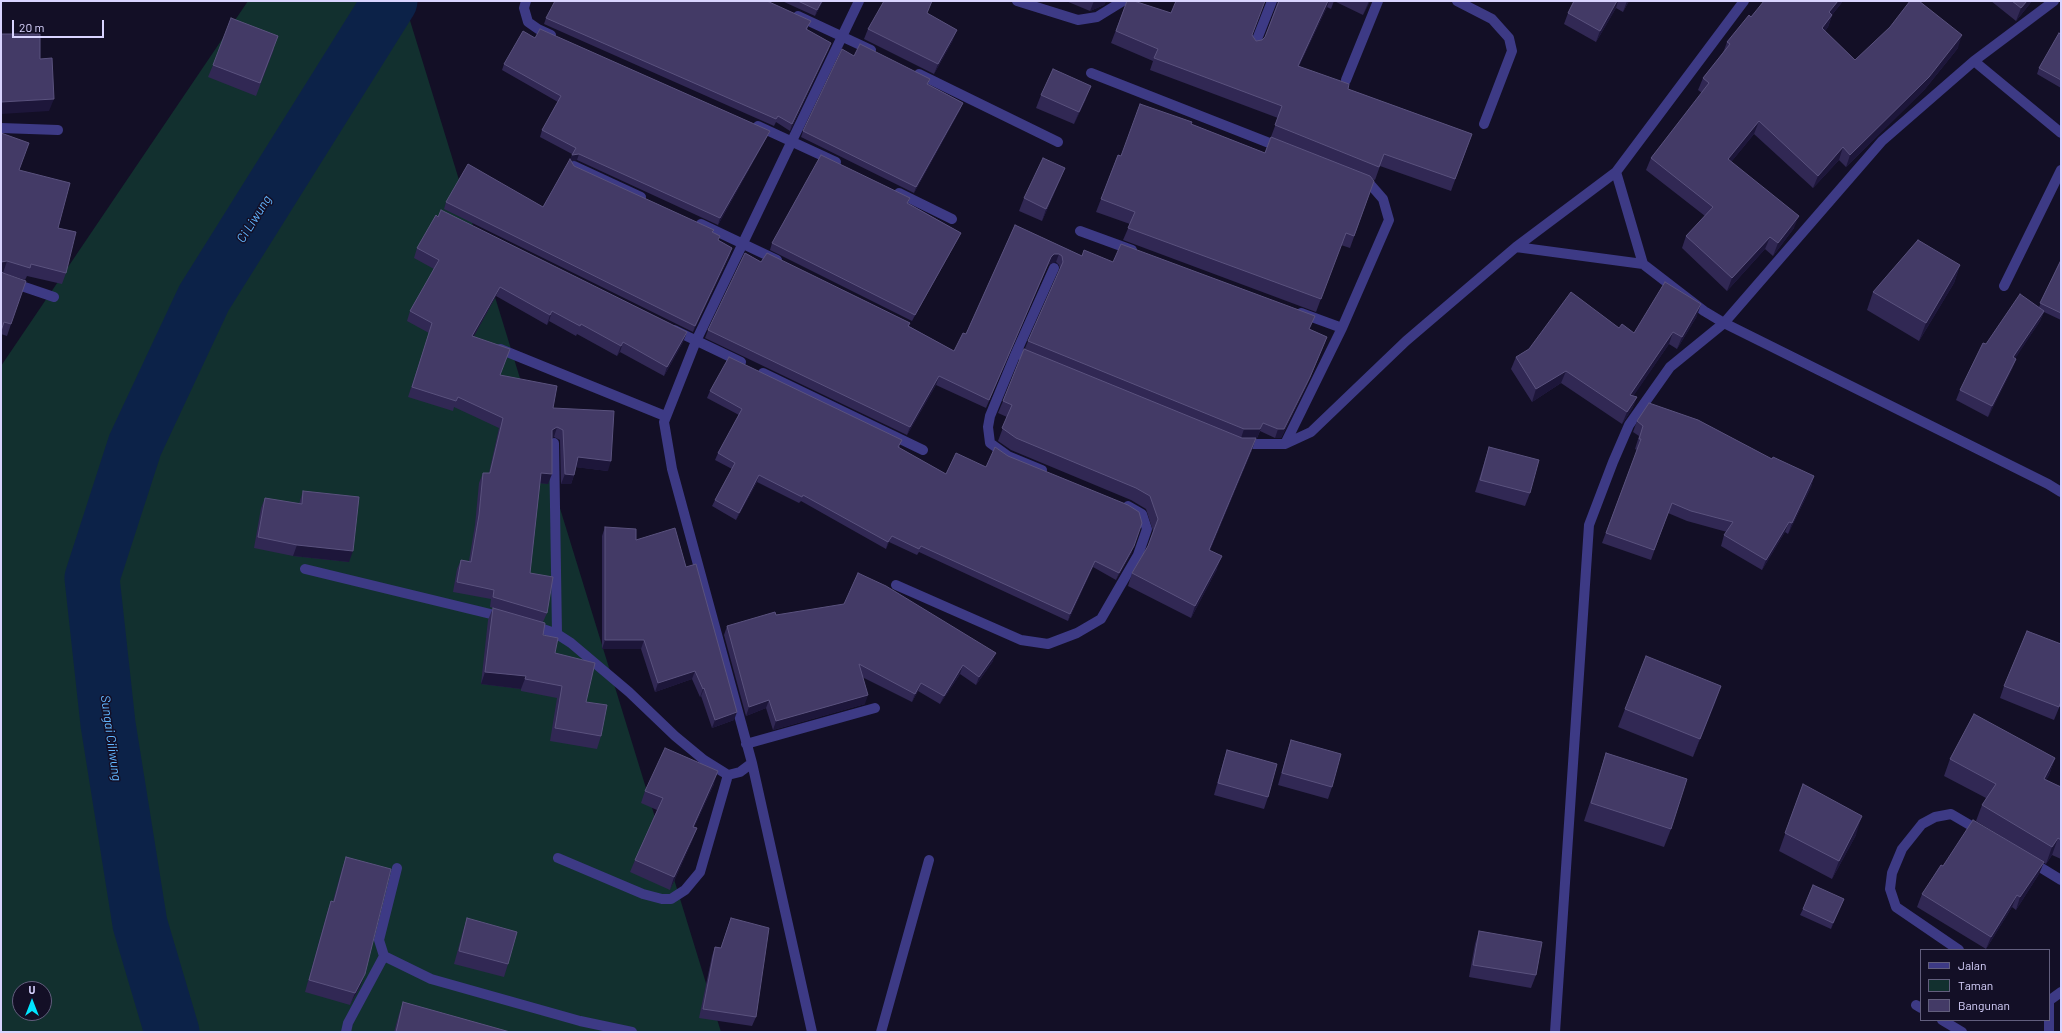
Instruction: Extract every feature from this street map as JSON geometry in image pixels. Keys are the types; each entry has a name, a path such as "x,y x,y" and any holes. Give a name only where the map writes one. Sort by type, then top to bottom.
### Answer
{"street":[{"path":"526,1 524,8 528,22 538,30 559,39"},
{"path":"812,1032 752,763 672,469 664,427 665,416 696,341 859,1"},
{"path":"1017,1 1078,20 1097,17 1123,1"},
{"path":"1254,47 1272,1"},
{"path":"1346,80 1378,1"},
{"path":"1457,1 1492,19 1509,38 1512,51 1484,124"},
{"path":"1228,439 1240,444 1285,444 1311,432 1406,341 1516,247 1616,172 1744,1"},
{"path":"1555,1032 1589,525 1612,462 1629,425 1670,367 1724,323 1882,141 1974,61 2054,1"},
{"path":"787,11 878,53"},
{"path":"1974,61 2061,133"},
{"path":"912,70 1058,142"},
{"path":"1091,73 1288,151"},
{"path":"748,122 848,168"},
{"path":"1,128 58,130"},
{"path":"574,166 651,201"},
{"path":"2004,286 2061,170"},
{"path":"1616,172 1643,264"},
{"path":"1285,444 1342,328 1388,220 1383,199 1369,183 1354,177"},
{"path":"889,188 952,219"},
{"path":"693,221 784,264"},
{"path":"1080,231 1140,253"},
{"path":"1516,247 1643,264 1704,311 1724,323 2048,484 2061,492"},
{"path":"1051,474 1008,456 990,443 988,427 990,416 1016,352 1054,268"},
{"path":"1,279 54,297"},
{"path":"1289,308 1342,328"},
{"path":"661,324 923,450"},
{"path":"500,349 665,416"},
{"path":"1016,352 1045,364"},
{"path":"554,443 557,634"},
{"path":"896,585 1021,640 1048,644 1077,633 1102,619 1138,555 1147,529 1142,514 1115,500"},
{"path":"305,569 519,621 557,634 571,643 704,760 728,775 740,772 752,763"},
{"path":"746,744 875,708"},
{"path":"558,858 643,894 662,899 671,898 685,890 700,872 728,775"},
{"path":"1957,949 1896,907 1890,889 1892,873 1902,849 1922,824 1935,817 1951,814 1990,837"},
{"path":"2022,856 2061,880"},
{"path":"881,1032 929,860"},
{"path":"346,1032 348,1024 384,956 379,940 397,868"},
{"path":"384,956 431,979 580,1021 632,1032"},
{"path":"2050,1000 2061,992"},
{"path":"1944,1021 1962,1032"},
{"path":"2049,1021 2049,1032"}],"green space":[{"path":"248,1 404,1 721,1032 1,1032 1,366"}],"building":[{"path":"555,1 767,1 811,21 806,29 831,43 792,124 778,116 776,119 546,18"},
{"path":"798,1 822,1 817,10"},
{"path":"884,1 932,1 927,13 957,30 938,64 868,29"},
{"path":"1127,1 1134,1 1171,13 1176,1 1265,1 1252,35 1256,41 1262,40 1265,37 1279,1 1328,1 1298,66 1349,84 1348,89 1472,134 1455,179 1384,154 1379,167 1275,125 1282,106 1154,58 1158,49 1116,31"},
{"path":"1574,1 1617,1 1600,31 1568,13"},
{"path":"1764,1 1838,1 1829,12 1832,15 1822,28 1855,60 1890,27 1910,1 1919,1 1962,35 1929,77 1850,155 1843,147 1818,176 1759,121 1728,159 1799,216 1778,243 1770,237 1732,278 1686,236 1713,207 1651,158 1709,83 1703,78 1730,44 1727,42 1749,15 1751,17"},
{"path":"2012,1 2027,1 2021,8"},
{"path":"231,18 278,36 260,83 213,65"},
{"path":"540,29 770,131 720,218 579,154 572,155 576,148 542,130 561,96 504,64 523,31 535,38"},
{"path":"2059,33 2061,35 2061,80 2039,68"},
{"path":"1,34 40,34 40,59 52,58 54,99 1,102"},
{"path":"860,44 930,79 927,84 963,103 916,187 803,131 842,49 854,56"},
{"path":"1053,69 1091,86 1079,112 1041,95"},
{"path":"1140,104 1192,122 1191,124 1265,153 1271,137 1370,176 1374,181 1354,236 1346,233 1321,299 1128,228 1135,212 1101,199 1118,155 1121,156"},
{"path":"1,133 29,143 19,170 70,183 58,228 76,232 66,273 31,264 30,268 7,261 1,262"},
{"path":"821,155 910,198 907,203 961,233 915,315 772,243"},
{"path":"1043,158 1065,168 1046,209 1024,198"},
{"path":"570,159 574,166 714,230 712,232 720,236 718,240 732,248 695,326 446,202 468,164 543,207"},
{"path":"441,210 687,332 667,367 623,342 621,346 581,324 580,326 552,311 550,315 500,287 472,336 510,349 500,375 557,386 553,408 614,411 611,461 578,457 574,475 565,474 563,430 557,427 552,430 552,474 541,473 530,573 553,577 547,613 493,597 494,590 457,582 461,560 471,562 479,515 483,473 490,473 503,418 458,397 456,401 412,387 432,323 410,311 439,260 417,248 436,215 438,217"},
{"path":"1015,225 1082,256 1084,250 1113,262 1121,244 1315,316 1309,329 1327,337 1310,377 1284,429 1278,429 1263,423 1260,429 1244,429 1028,341 1063,262 1062,256 1059,254 1054,254 1051,257 989,400 939,376 910,427 708,330 745,253 761,262 767,253 910,323 908,326 954,351 963,333 966,334"},
{"path":"1918,240 1960,265 1926,323 1873,292"},
{"path":"2061,260 2061,313 2040,303"},
{"path":"1,271 26,281 11,324 4,322 1,331"},
{"path":"1665,282 1701,304 1682,337 1673,332 1630,395 1637,397 1627,412 1566,371 1536,389 1516,357 1529,349 1571,292 1619,328 1622,324 1634,333"},
{"path":"2020,294 2044,311 2013,357 2016,359 1992,406 1960,390 1983,343 1986,344"},
{"path":"1024,349 1242,438 1256,438 1209,550 1222,556 1195,606 1132,573 1148,546 1158,519 1150,496 1136,488 1016,438 1002,428 1012,405 1003,401"},
{"path":"729,357 902,440 898,447 946,474 956,453 986,467 995,447 1008,456 1128,505 1139,512 1142,523 1134,546 1119,573 1095,561 1070,614 921,546 919,549 892,536 888,542 803,495 802,497 759,475 739,513 715,500 735,463 718,453 742,409 710,391"},
{"path":"1649,403 1698,420 1772,459 1773,457 1814,476 1792,523 1789,522 1766,560 1724,535 1733,522 1691,511 1672,503 1654,550 1606,533 1641,439 1639,439 1643,426 1637,421"},
{"path":"1489,447 1539,460 1530,493 1480,480"},
{"path":"303,491 359,497 353,551 297,545 258,537 265,498 302,504"},
{"path":"605,527 636,529 636,540 675,528 686,567 696,564 737,712 715,720 704,688 703,689 695,671 658,683 644,640 605,640"},
{"path":"858,573 886,586 996,653 979,677 963,665 944,696 921,683 915,694 859,664 868,695 776,721 769,700 749,707 727,626 775,612 776,615 844,604"},
{"path":"493,608 545,623 543,635 558,638 555,653 595,663 586,702 607,705 601,736 555,728 562,686 525,679 526,676 485,672"},
{"path":"2027,631 2061,644 2061,701 2059,707 2004,686"},
{"path":"1646,656 1721,686 1700,739 1625,709"},
{"path":"1974,714 2055,758 2044,779 2061,787 2061,840 2058,838 2052,847 1982,805 1996,784 1950,759"},
{"path":"1291,740 1341,754 1332,787 1282,773"},
{"path":"665,748 718,771 693,827 697,828 674,877 635,860 663,798 645,791"},
{"path":"1227,750 1277,764 1268,797 1218,783"},
{"path":"1606,753 1687,779 1671,829 1591,803"},
{"path":"1803,784 1862,816 1839,861 1785,833"},
{"path":"1973,820 2044,862 2020,897 2017,895 1991,937 1922,894 1941,865 1943,866"},
{"path":"346,857 391,869 365,974 355,993 309,980 331,901 334,902"},
{"path":"1813,885 1844,899 1833,923 1803,909"},
{"path":"467,918 517,932 508,964 459,951"},
{"path":"731,918 769,928 756,1017 703,1009 715,947 721,948"},
{"path":"1479,931 1542,942 1536,975 1473,965"},
{"path":"403,1002 510,1032 396,1032"}],"waterway":[{"name":"Sungai Ciliwung","path":"172,1032 140,924 108,724 92,578 135,445 204,298 390,1"}],"water label":[{"name":"Ci Liwung","path":"254,219"}]}
